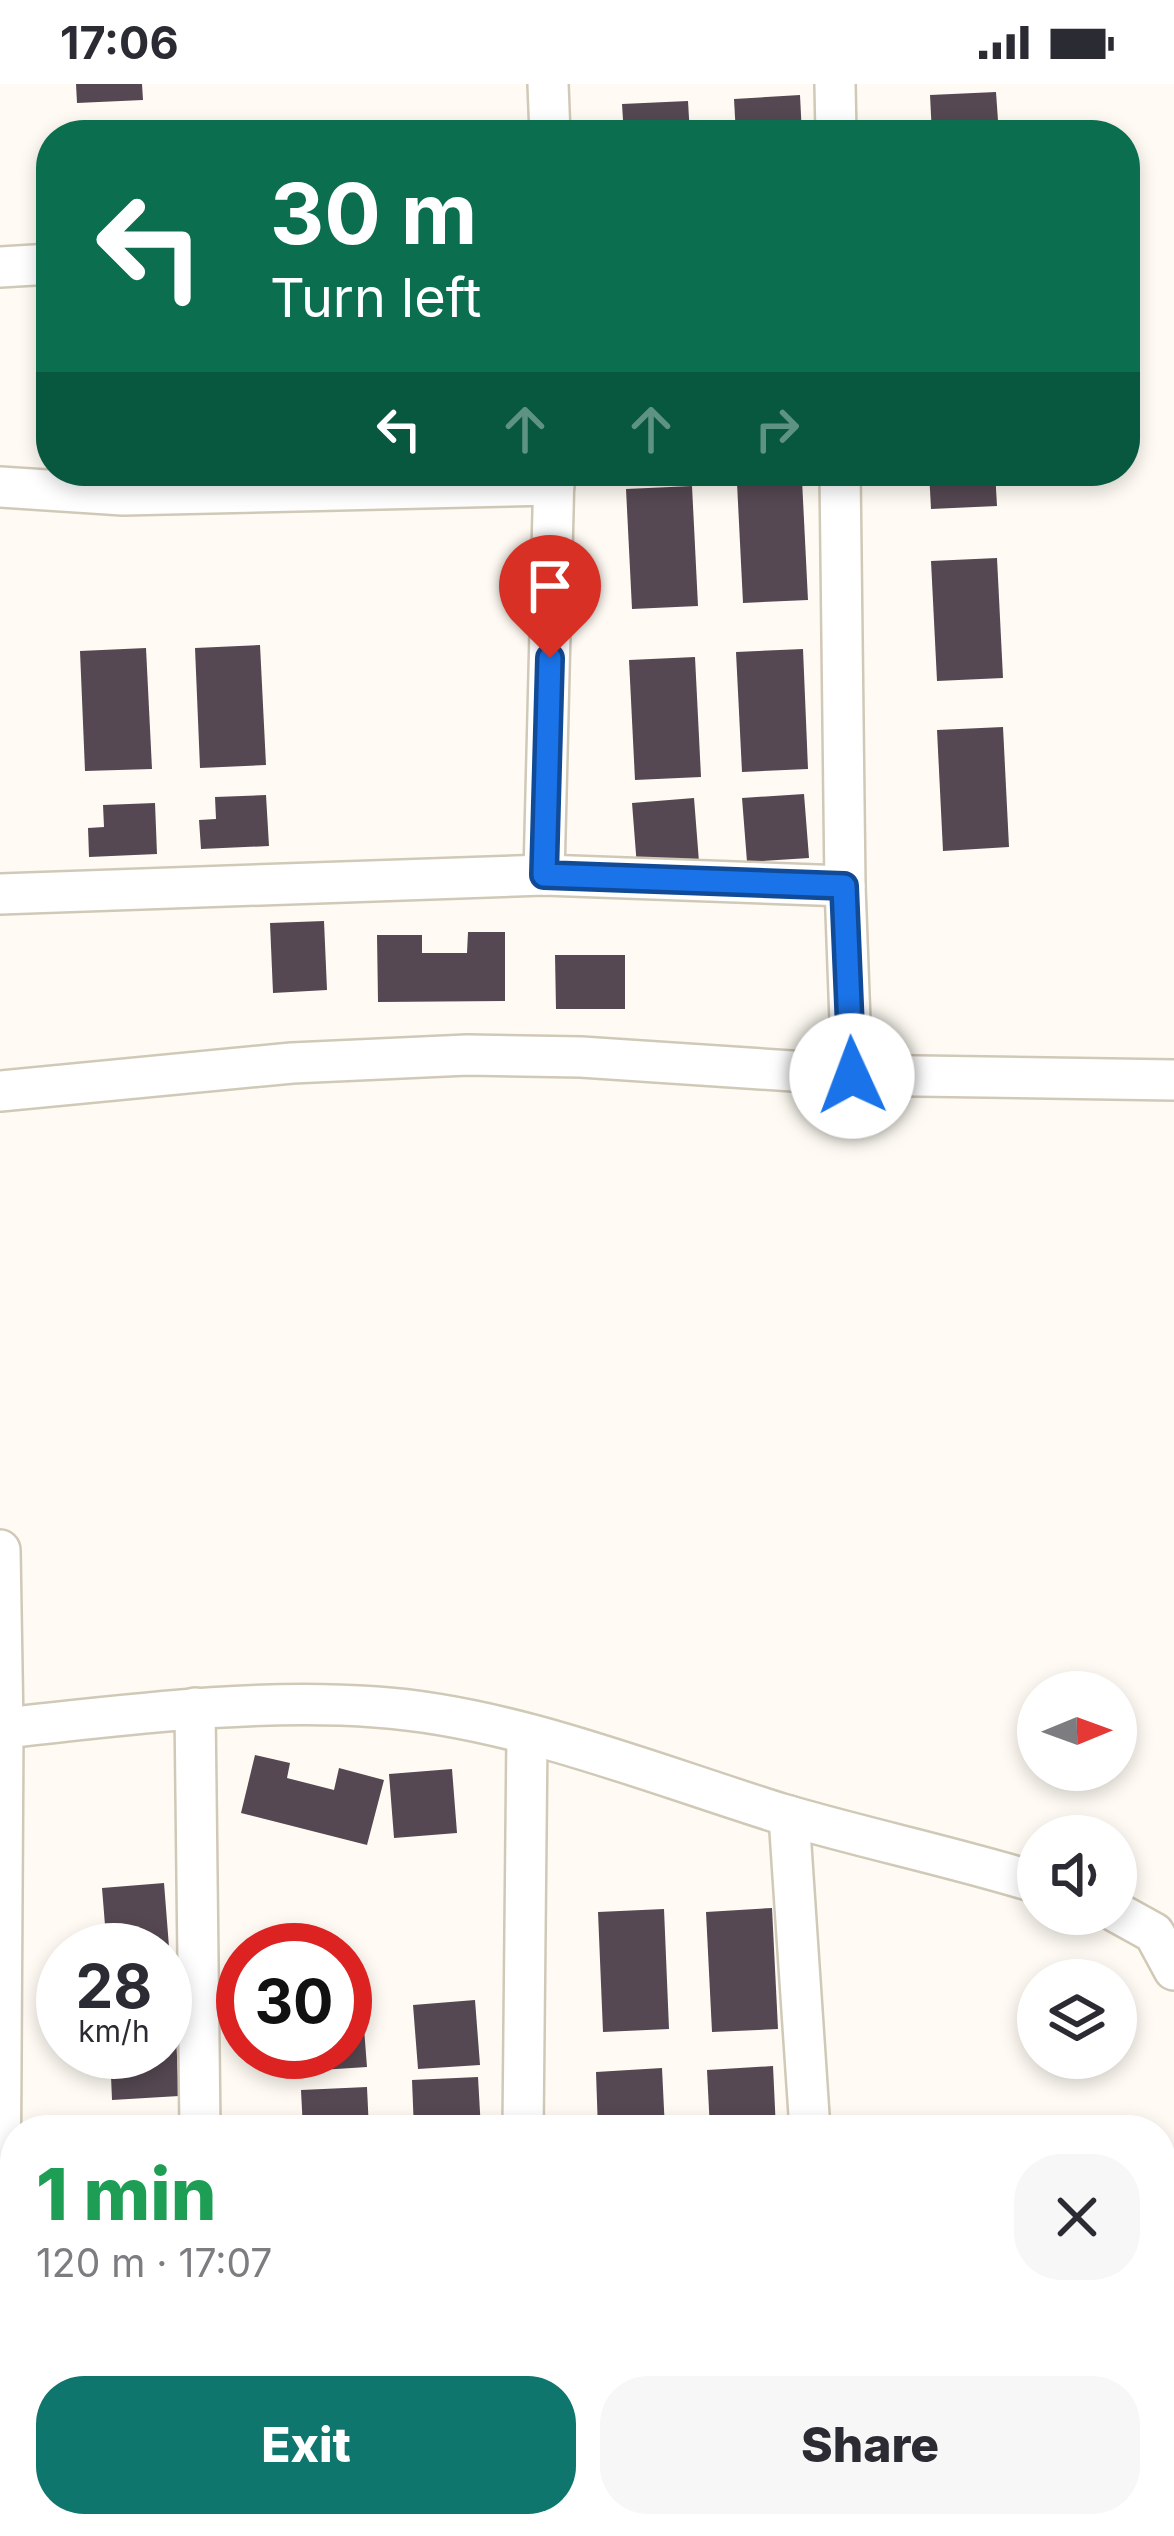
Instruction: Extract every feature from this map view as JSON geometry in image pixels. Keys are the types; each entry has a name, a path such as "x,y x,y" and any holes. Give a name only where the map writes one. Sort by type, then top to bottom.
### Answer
{"street":[{"path":"548,84 549,120"},
{"path":"836,84 836,120"},
{"path":"0,267 36,265"},
{"path":"0,488 123,495 351,486"},
{"path":"544,875 554,486"},
{"path":"840,486 844,886 852,1076"},
{"path":"0,894 544,875 844,886"},
{"path":"0,1091 292,1063 467,1055 581,1057 852,1076 1174,1080"},
{"path":"0,1550 1,2115"},
{"path":"3,1728 195,1708 379,1707 432,1714 527,1734 789,1816 1017,1877"},
{"path":"195,1708 200,2115"},
{"path":"524,2115 527,1734"},
{"path":"789,1816 809,2115"},
{"path":"1164,1930 1174,1970"}],"building":[{"path":"76,84 142,84 143,100 77,103"},
{"path":"996,92 998,120 931,120 930,95"},
{"path":"800,95 801,120 735,120 734,99"},
{"path":"688,101 689,120 623,120 622,104"},
{"path":"692,486 698,606 632,609 626,489"},
{"path":"737,486 802,486 808,600 743,603"},
{"path":"930,486 996,486 997,506 931,509"},
{"path":"997,558 1003,678 937,681 931,561"},
{"path":"260,645 266,765 200,768 195,648"},
{"path":"146,648 152,769 85,771 80,651"},
{"path":"803,649 808,769 742,772 736,652"},
{"path":"695,657 701,777 635,780 629,660"},
{"path":"1003,727 1009,847 943,851 937,730"},
{"path":"804,794 809,858 747,862 742,798"},
{"path":"266,795 269,846 201,849 199,820 216,819 215,797"},
{"path":"694,798 699,862 637,867 632,803"},
{"path":"155,803 157,854 89,857 88,828 104,827 103,805"},
{"path":"324,921 327,990 273,993 270,923"},
{"path":"468,932 505,932 505,1001 378,1002 377,935 422,935 422,953 467,953"},
{"path":"555,955 625,955 625,1009 556,1009"},
{"path":"255,1755 290,1763 287,1778 334,1790 339,1768 384,1780 367,1845 241,1813"},
{"path":"452,1769 457,1833 394,1838 389,1774"},
{"path":"164,1883 167,1923 105,1923 102,1888"},
{"path":"772,1908 778,2029 712,2032 706,1912"},
{"path":"664,1909 669,2029 603,2032 598,1912"},
{"path":"475,2000 480,2065 418,2069 413,2005"},
{"path":"773,2066 775,2115 709,2115 707,2070"},
{"path":"662,2068 664,2115 597,2115 596,2072"},
{"path":"478,2077 480,2115 413,2115 412,2080"},
{"path":"111,2079 178,2079 179,2096 112,2100"},
{"path":"367,2087 368,2115 302,2115 301,2090"}],"route":[{"path":"550,658 544,875 844,886 852,1076"}]}
